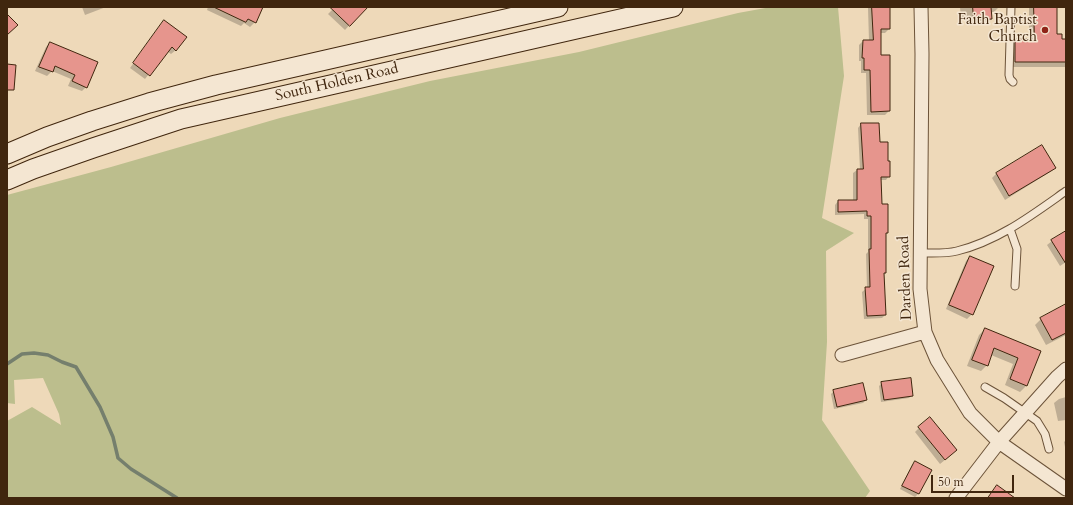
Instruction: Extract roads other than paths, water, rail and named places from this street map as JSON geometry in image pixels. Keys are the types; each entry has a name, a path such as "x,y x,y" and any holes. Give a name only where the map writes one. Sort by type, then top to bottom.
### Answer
{"main road":[{"name":"South Holden Road","path":"7,154 69,129 149,102 216,85 558,7"},
{"name":"South Holden Road","path":"7,180 33,169 181,119 673,7"}],"street":[{"name":"Darden Road","path":"921,7 920,289 925,332 937,360 970,413 999,442 1066,489"},
{"path":"842,355 925,332"},
{"path":"956,498 999,442 1057,377 1066,369"}],"lane":[{"path":"1010,7 1009,75 1013,82"},
{"path":"920,253 955,251 989,241 1031,216 1066,191"},
{"path":"1010,228 1018,249 1015,286"},
{"path":"985,387 1037,420 1045,434 1049,449"}],"waterway":[{"path":"7,364 22,354 34,353 48,355 76,367 100,407 113,437 118,458 131,469 177,498"}],"place":[{"name":"Faith Baptist Church","path":"1045,30"}]}
